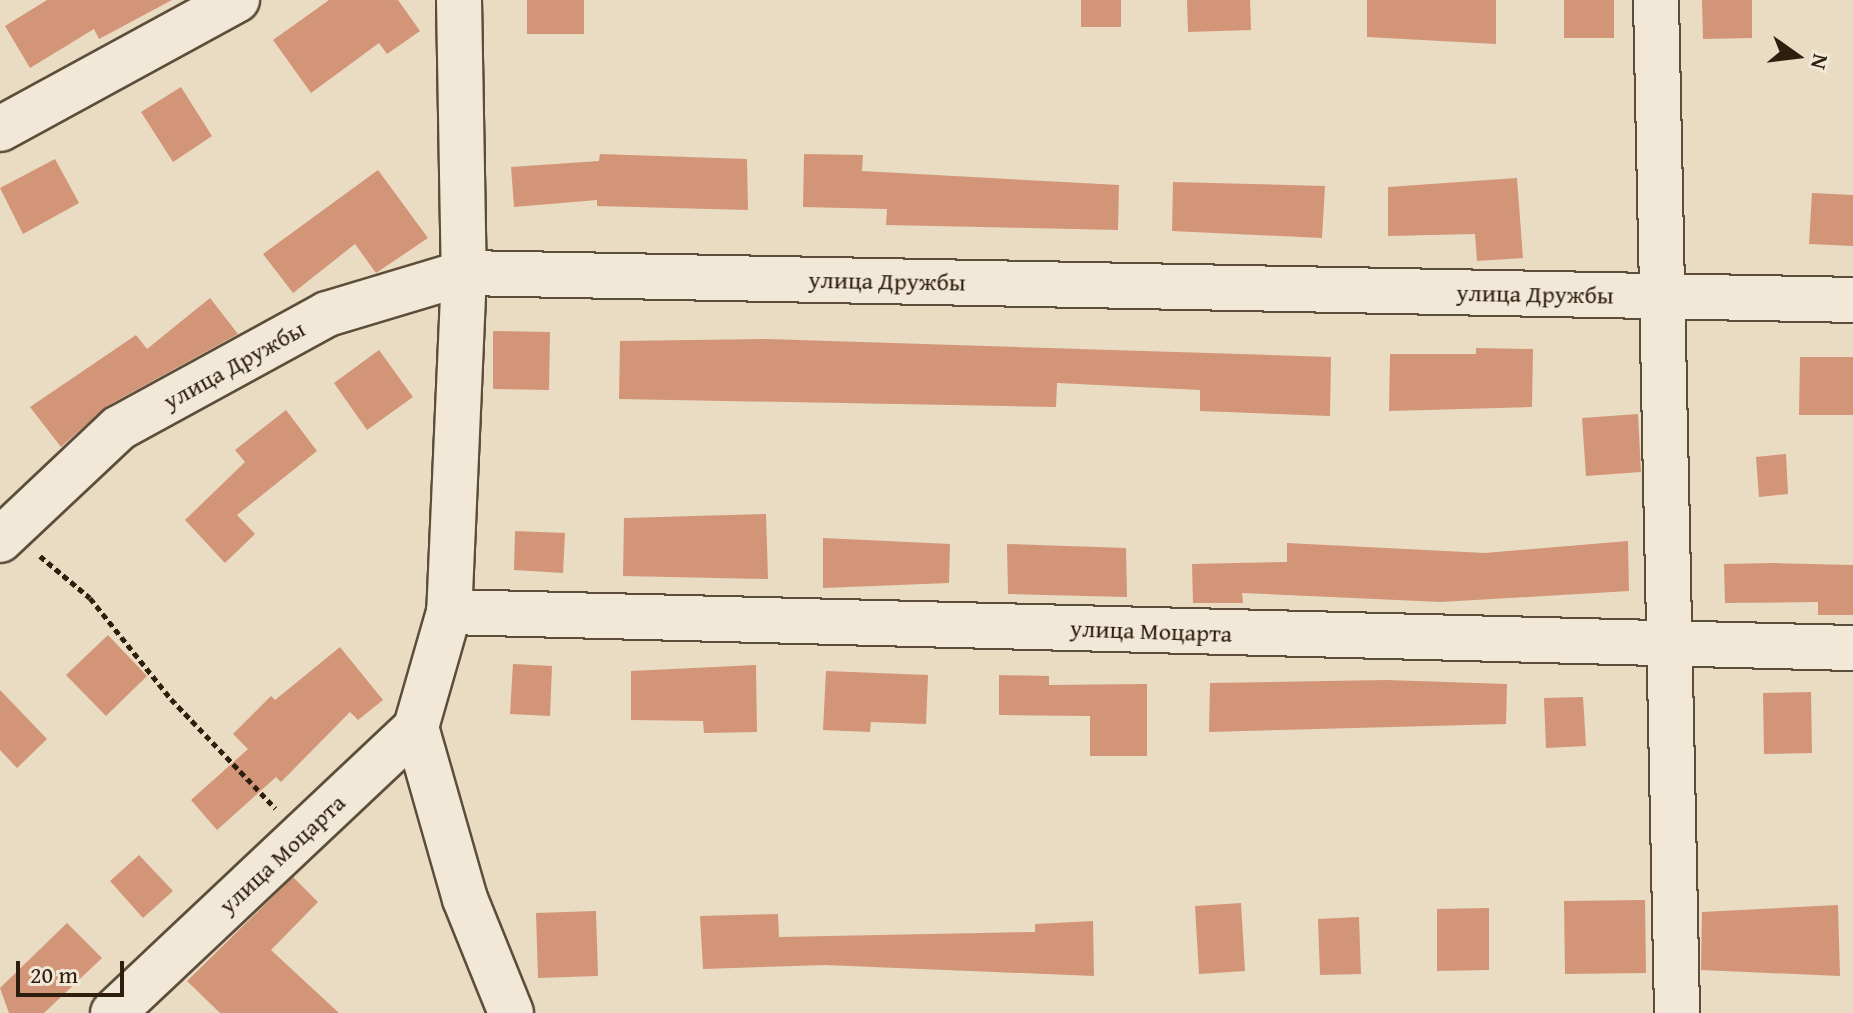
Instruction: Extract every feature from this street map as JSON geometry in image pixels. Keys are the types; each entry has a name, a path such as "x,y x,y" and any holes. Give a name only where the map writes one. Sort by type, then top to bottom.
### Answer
{"street":[{"path":"82,54 186,0"},
{"path":"0,129 237,0"},
{"path":"459,0 464,273 449,612 416,727 465,899 511,1013"},
{"path":"1656,0 1658,296 1673,646 1677,1013"},
{"name":"улица Дружбы","path":"5,536 119,428 327,314 464,273 1853,300"},
{"name":"улица Моцарта","path":"449,612 1673,646 1853,648"},
{"name":"улица Моцарта","path":"113,1013 416,727"}],"path":[{"path":"5,536 90,598 171,699 302,836"}],"building":[{"path":"47,0 172,0 99,39 94,29 30,68 5,26"},
{"path":"329,0 398,0 420,31 387,54 379,43 311,93 273,40"},
{"path":"527,0 584,0 584,34 527,34"},
{"path":"1081,0 1121,0 1121,27 1081,27"},
{"path":"1187,0 1250,0 1251,30 1188,32"},
{"path":"1367,0 1496,0 1496,44 1367,37"},
{"path":"1564,0 1614,0 1614,38 1564,38"},
{"path":"1702,0 1752,0 1752,38 1703,39"},
{"path":"181,87 212,136 173,162 141,112"},
{"path":"600,154 747,159 748,210 597,206 597,200 514,207 511,167 599,161"},
{"path":"804,154 863,155 862,171 1119,185 1118,230 886,225 887,209 803,207"},
{"path":"55,159 79,203 23,234 0,188"},
{"path":"378,170 428,238 376,273 355,244 293,293 263,254"},
{"path":"1517,178 1523,258 1477,261 1475,234 1388,236 1388,187"},
{"path":"1173,182 1325,186 1322,238 1172,231"},
{"path":"1812,193 1853,195 1853,246 1809,244"},
{"path":"210,298 238,334 107,406 61,447 30,407 136,335 147,349"},
{"path":"493,331 550,332 549,390 493,389"},
{"path":"768,339 1331,357 1330,416 1200,411 1200,390 1057,383 1056,407 619,399 620,341"},
{"path":"1476,348 1533,349 1532,407 1389,411 1390,354 1476,354"},
{"path":"379,350 413,397 367,430 334,383"},
{"path":"1800,357 1853,357 1853,415 1799,415"},
{"path":"286,410 317,451 237,515 255,534 225,563 185,520 245,462 235,450"},
{"path":"1638,414 1641,472 1586,476 1582,418"},
{"path":"1786,454 1788,494 1759,497 1756,457"},
{"path":"766,514 768,579 623,576 624,518"},
{"path":"515,531 565,533 563,573 514,570"},
{"path":"823,538 950,544 949,583 823,588"},
{"path":"1628,541 1629,591 1441,602 1242,593 1243,603 1193,603 1192,564 1287,562 1287,543 1485,553"},
{"path":"1007,544 1126,548 1127,597 1008,594"},
{"path":"1724,564 1853,565 1853,615 1818,615 1818,602 1725,603"},
{"path":"108,635 147,676 106,716 66,675"},
{"path":"340,647 383,700 358,720 350,712 281,782 276,777 217,830 191,800 248,749 233,734 271,696 275,700"},
{"path":"513,664 552,666 550,716 510,714"},
{"path":"756,665 757,732 704,733 703,721 631,720 631,671"},
{"path":"826,671 928,675 926,724 871,722 870,732 823,730"},
{"path":"999,675 1049,676 1049,685 1147,684 1147,756 1090,756 1090,716 999,715"},
{"path":"1386,680 1507,684 1506,724 1209,732 1210,683"},
{"path":"0,690 47,739 17,768 0,750"},
{"path":"1811,692 1812,753 1764,754 1763,693"},
{"path":"1583,697 1586,746 1546,748 1544,698"},
{"path":"139,855 173,891 143,918 110,881"},
{"path":"293,877 318,902 271,950 339,1013 220,1013 187,981"},
{"path":"1645,900 1646,973 1565,974 1564,901"},
{"path":"1241,903 1245,971 1199,974 1195,906"},
{"path":"1838,905 1840,976 1701,970 1702,912"},
{"path":"1489,908 1489,970 1437,971 1437,909"},
{"path":"596,911 598,976 538,978 536,913"},
{"path":"778,914 779,937 1035,932 1035,924 1093,921 1094,976 825,965 703,969 700,916"},
{"path":"1359,917 1361,974 1320,975 1318,919"},
{"path":"67,923 102,958 44,1013 9,1013 0,988"}]}
